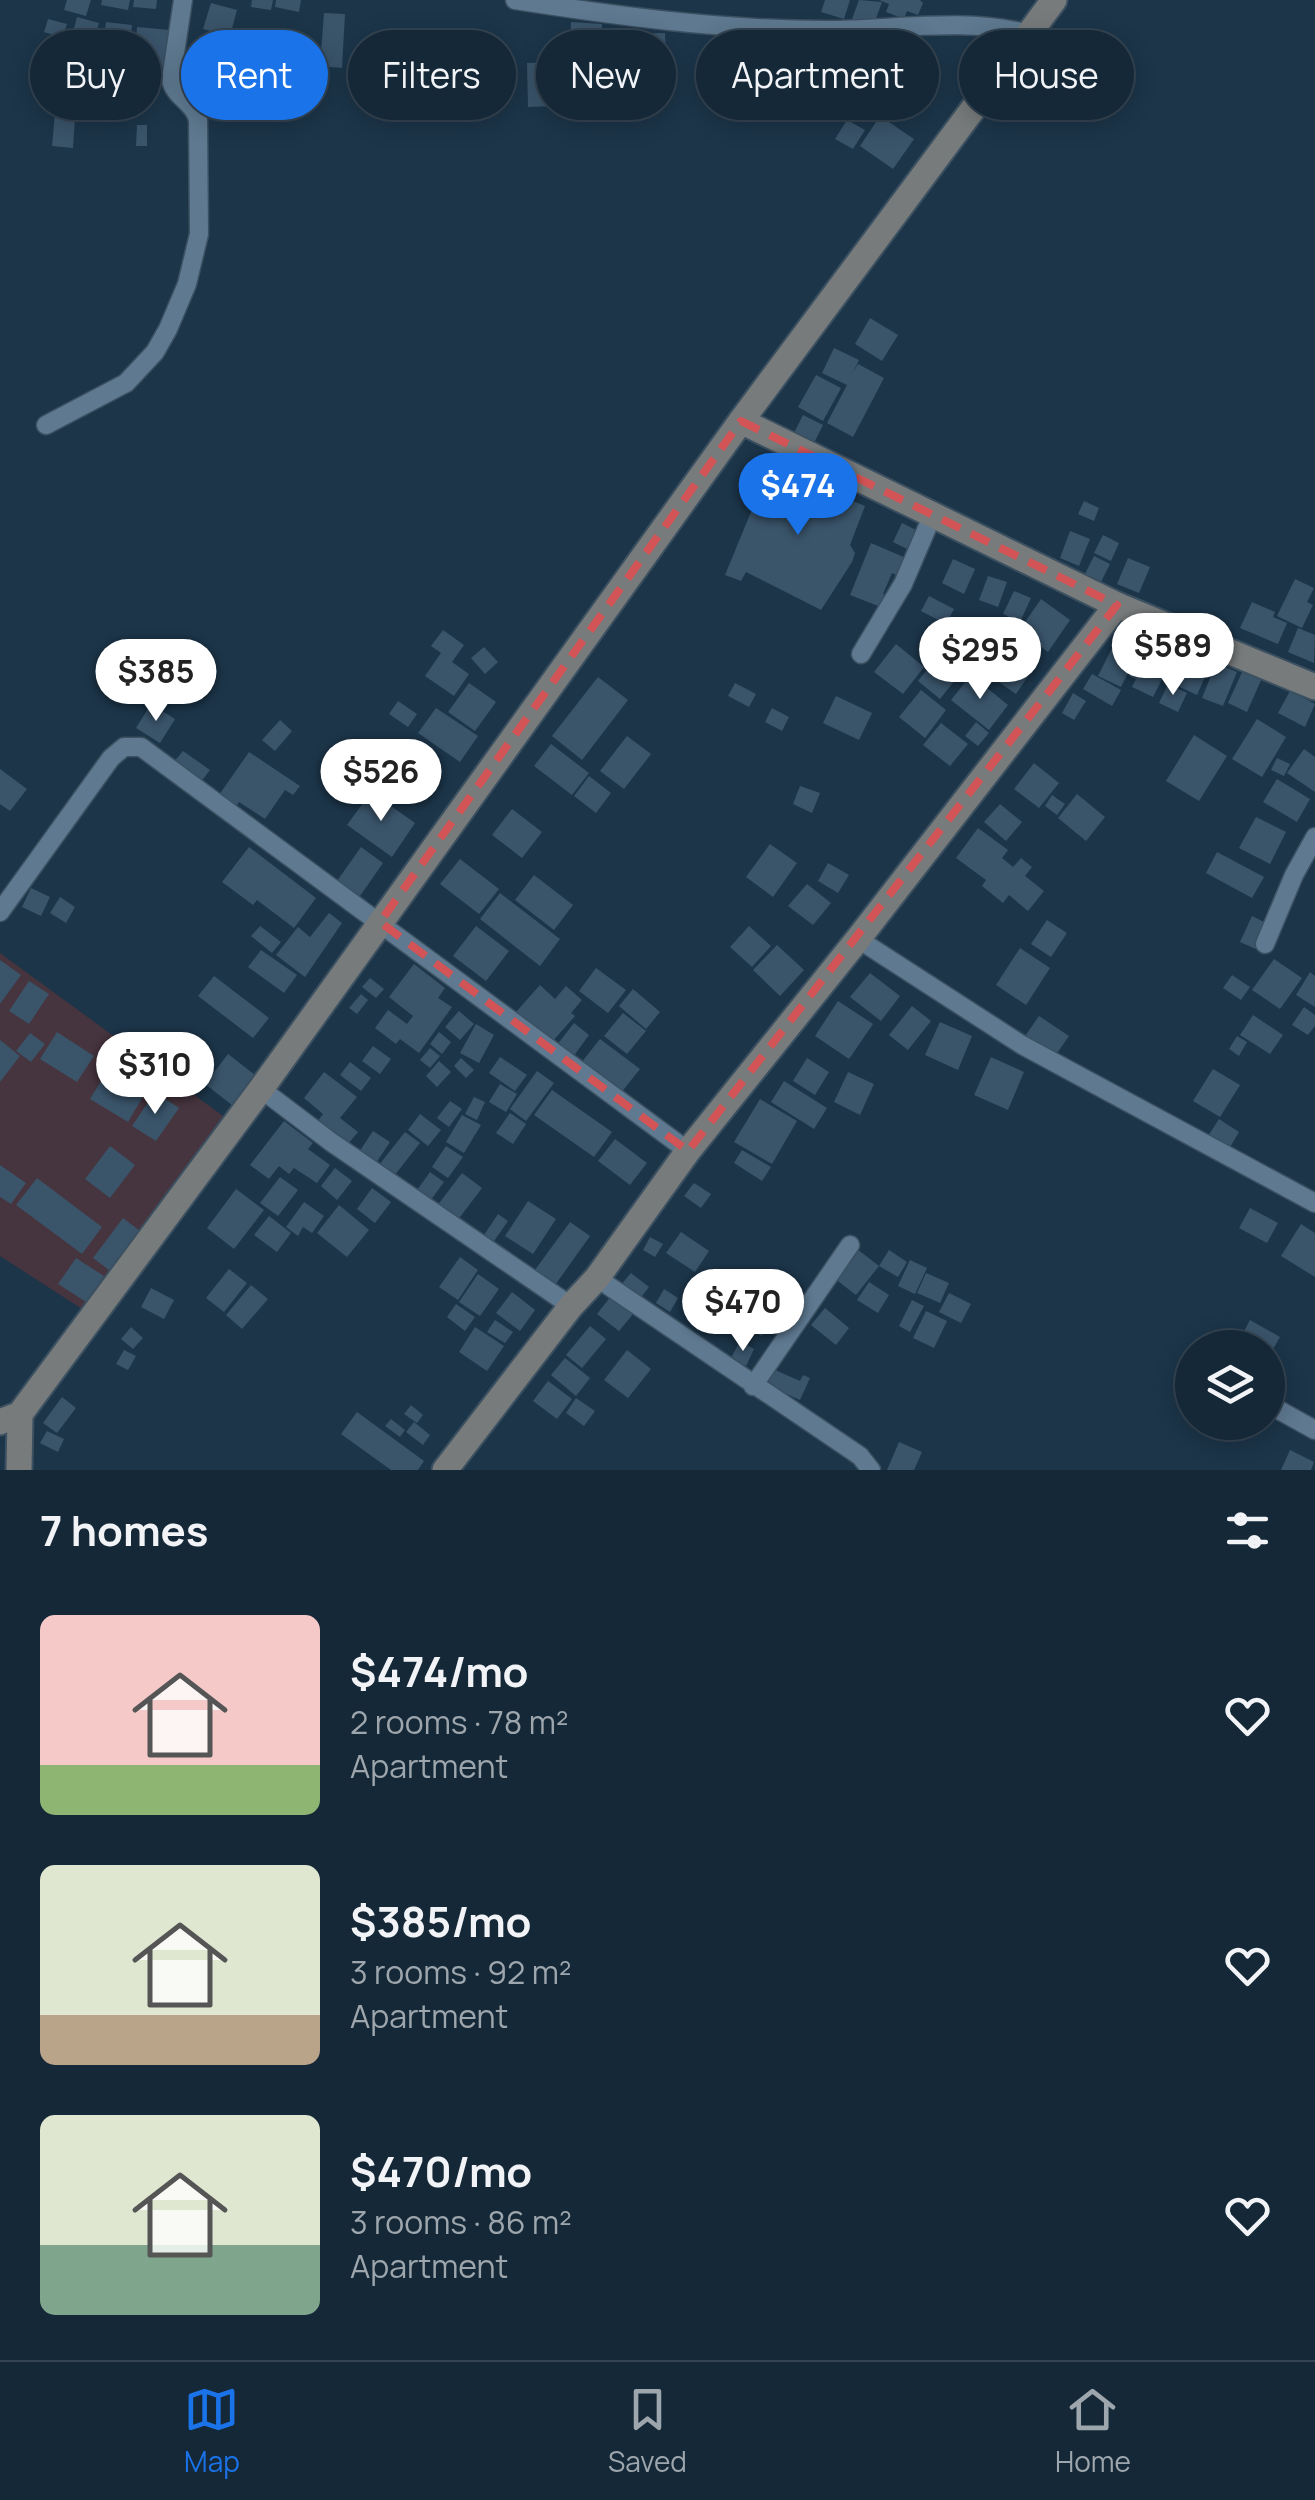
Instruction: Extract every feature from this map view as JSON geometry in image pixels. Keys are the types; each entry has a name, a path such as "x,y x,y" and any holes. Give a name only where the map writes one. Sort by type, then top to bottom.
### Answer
{"street":[{"path":"46,425 116,390 155,352 194,260 199,234 198,120 194,107 176,92 171,80 183,0"},
{"path":"515,0 660,20 826,30 962,24 1014,30"},
{"path":"660,20 663,0"},
{"path":"1033,30 1054,0"},
{"path":"19,1470 10,1418 261,1090 741,422 966,120"},
{"path":"741,422 1117,605 1315,687"},
{"path":"862,654 903,584 933,514"},
{"path":"445,1470 570,1306 596,1278 688,1151 1117,605"},
{"path":"0,912 111,758 124,747 141,747 688,1151"},
{"path":"1266,944 1299,864 1315,836"},
{"path":"858,939 1022,1045 1315,1203"},
{"path":"261,1090 570,1306"},
{"path":"753,1386 850,1245"},
{"path":"596,1278 860,1456 872,1470"},
{"path":"1285,1413 1315,1430"}],"highlighted area":[{"path":"741,421 1117,605 688,1151 380,922"}],"shaded area":[{"path":"0,953 234,1124 93,1316 0,1256"}],"building":[{"path":"67,0 91,0 86,16 64,10"},
{"path":"102,0 130,0 128,10 101,5"},
{"path":"134,0 157,0 156,9 133,7"},
{"path":"252,0 273,0 271,10 251,7"},
{"path":"276,0 301,0 299,12 275,7"},
{"path":"825,0 850,0 844,19 821,12"},
{"path":"859,0 882,2 873,27 852,19"},
{"path":"879,0 923,3 918,15 907,11 904,19 886,12 889,4"},
{"path":"211,3 237,10 232,30 203,29"},
{"path":"324,13 345,14 342,68 328,67 328,30 323,30"},
{"path":"77,17 99,23 97,30 74,30"},
{"path":"48,19 67,24 65,30 45,30"},
{"path":"106,22 132,25 131,30 105,30"},
{"path":"571,22 602,24 602,30 571,30"},
{"path":"137,27 170,30 166,67 161,66 161,30 137,30"},
{"path":"527,63 536,63 536,107 528,107"},
{"path":"54,120 75,120 73,148 52,146"},
{"path":"847,120 865,130 853,149 835,139"},
{"path":"877,120 886,120 914,139 893,169 860,146"},
{"path":"137,125 147,125 147,146 136,146"},
{"path":"870,318 898,335 882,361 855,344"},
{"path":"834,348 859,360 852,374 858,364 884,378 853,437 827,423 847,385 822,373"},
{"path":"816,375 841,388 823,421 798,407"},
{"path":"803,415 823,425 814,443 794,433"},
{"path":"770,466 865,506 850,545 855,553 852,562 821,610 746,572 741,581 725,575"},
{"path":"1084,501 1099,508 1094,521 1078,514"},
{"path":"902,523 918,531 909,550 893,542"},
{"path":"1070,531 1090,539 1079,566 1060,558"},
{"path":"1103,535 1119,543 1111,561 1094,553"},
{"path":"871,543 906,558 899,576 892,573 883,594 891,597 886,609 850,595"},
{"path":"1094,556 1110,564 1099,586 1083,578"},
{"path":"1128,558 1150,567 1139,593 1117,584"},
{"path":"953,559 975,569 964,594 942,583"},
{"path":"988,576 1007,582 998,607 979,600"},
{"path":"1295,579 1314,588 1307,602 1313,605 1302,628 1277,616"},
{"path":"1014,591 1031,598 1020,622 1003,614"},
{"path":"929,596 954,609 946,624 921,611"},
{"path":"1041,599 1070,620 1048,652 1019,631"},
{"path":"1252,602 1275,612 1273,617 1287,623 1278,644 1240,628"},
{"path":"932,622 946,630 939,640 926,632"},
{"path":"1298,628 1315,635 1314,663 1288,652"},
{"path":"443,630 464,645 452,662 469,674 454,696 425,676 441,653 431,646"},
{"path":"1006,637 1039,660 1016,694 983,671"},
{"path":"1116,640 1139,651 1121,687 1098,676"},
{"path":"1160,641 1177,650 1153,697 1132,687 1136,679 1129,676 1145,646 1154,651"},
{"path":"896,644 924,667 903,694 874,672"},
{"path":"484,647 498,662 485,674 471,658"},
{"path":"1183,656 1209,668 1197,695 1171,683"},
{"path":"934,661 956,679 940,699 918,681"},
{"path":"1216,663 1237,672 1223,706 1202,698"},
{"path":"1243,670 1262,678 1247,712 1228,703"},
{"path":"1092,674 1121,690 1112,706 1083,689"},
{"path":"971,675 1008,705 989,730 951,700"},
{"path":"598,677 628,700 582,760 552,736"},
{"path":"469,683 496,702 475,731 448,712"},
{"path":"735,683 756,694 749,707 728,696"},
{"path":"1168,684 1187,693 1178,712 1159,703"},
{"path":"921,690 946,710 925,738 899,717"},
{"path":"1290,691 1315,704 1305,727 1278,713"},
{"path":"1073,693 1086,701 1074,720 1062,713"},
{"path":"836,696 872,713 859,740 823,723"},
{"path":"398,701 417,714 408,727 389,714"},
{"path":"151,704 175,719 160,743 136,728"},
{"path":"436,708 478,736 460,762 418,733"},
{"path":"772,708 789,717 782,731 765,722"},
{"path":"1257,719 1286,737 1262,777 1232,759"},
{"path":"280,720 292,731 275,751 262,740"},
{"path":"976,722 989,733 978,746 965,736"},
{"path":"941,723 968,744 950,766 923,745"},
{"path":"1194,735 1227,756 1199,801 1166,781"},
{"path":"627,736 651,754 624,789 600,771"},
{"path":"395,741 430,765 405,801 370,777"},
{"path":"551,744 589,773 572,795 534,766"},
{"path":"1304,749 1315,757 1315,792 1287,773"},
{"path":"183,751 210,770 200,783 173,763"},
{"path":"249,752 300,786 293,795 285,790 265,819 239,802 236,807 219,795"},
{"path":"1277,758 1290,764 1284,776 1271,770"},
{"path":"1034,763 1059,783 1039,808 1014,789"},
{"path":"0,769 27,789 10,811 0,804"},
{"path":"345,772 361,783 354,793 338,782"},
{"path":"589,776 611,793 596,813 574,796"},
{"path":"1277,779 1310,799 1297,822 1263,802"},
{"path":"800,786 820,793 812,813 793,804"},
{"path":"371,792 415,823 392,857 347,825"},
{"path":"1077,794 1105,817 1086,841 1058,818"},
{"path":"1052,795 1065,804 1057,815 1045,806"},
{"path":"1000,804 1022,822 1006,841 984,822"},
{"path":"512,809 542,832 522,858 492,835"},
{"path":"1256,817 1286,832 1270,864 1239,848"},
{"path":"978,828 1008,850 1002,858 1013,867 1021,858 1032,867 1025,876 1044,891 1028,911 1009,895 1003,903 982,886 986,880 956,858"},
{"path":"770,844 797,863 773,897 746,877"},
{"path":"249,847 316,898 294,928 257,900 253,905 222,882"},
{"path":"361,847 383,863 360,896 337,881"},
{"path":"1217,852 1264,877 1252,898 1206,873"},
{"path":"460,859 499,889 479,914 440,884"},
{"path":"828,863 849,875 838,893 818,881"},
{"path":"534,875 573,905 554,930 515,900"},
{"path":"807,884 831,903 813,925 788,906"},
{"path":"31,888 50,897 41,916 22,907"},
{"path":"500,893 560,939 540,966 480,919"},
{"path":"60,897 75,907 66,923 50,913"},
{"path":"329,913 342,923 305,977 276,955 298,927 310,937"},
{"path":"1252,916 1270,925 1258,950 1240,942"},
{"path":"1047,920 1067,933 1051,957 1031,944"},
{"path":"260,926 281,942 272,953 251,936"},
{"path":"476,926 509,951 486,981 453,956"},
{"path":"749,926 771,946 752,967 730,947"},
{"path":"777,945 804,970 780,996 753,970"},
{"path":"1020,948 1050,968 1026,1005 996,985"},
{"path":"261,950 297,975 284,993 248,967"},
{"path":"1274,959 1302,978 1280,1009 1252,990"},
{"path":"0,960 21,975 0,1004"},
{"path":"414,964 445,988 438,998 452,1007 419,1053 400,1039 396,1044 375,1028 388,1010 407,1024 413,1016 389,997"},
{"path":"596,968 626,990 608,1013 579,991"},
{"path":"1310,972 1315,976 1315,1007 1296,995"},
{"path":"870,973 900,996 881,1021 850,997"},
{"path":"1232,975 1250,987 1241,1000 1223,988"},
{"path":"214,976 269,1018 253,1038 198,996"},
{"path":"370,978 384,989 376,998 362,987"},
{"path":"29,981 49,994 29,1024 9,1011"},
{"path":"540,985 555,999 566,986 582,1000 571,1013 575,1016 551,1043 516,1012"},
{"path":"633,989 660,1012 646,1029 619,1006"},
{"path":"361,994 368,1000 357,1014 349,1008"},
{"path":"838,1001 873,1024 849,1059 815,1036"},
{"path":"912,1006 931,1021 908,1050 889,1035"},
{"path":"1304,1007 1315,1015 1315,1026 1308,1035 1292,1025"},
{"path":"459,1011 474,1024 460,1040 445,1027"},
{"path":"623,1013 646,1031 627,1054 604,1036"},
{"path":"1253,1015 1283,1035 1270,1054 1240,1035"},
{"path":"1039,1016 1069,1036 1053,1059 1023,1039"},
{"path":"940,1022 972,1036 958,1070 925,1055"},
{"path":"574,1023 589,1035 573,1057 557,1045"},
{"path":"476,1024 494,1035 479,1063 460,1053"},
{"path":"57,1032 94,1056 77,1082 40,1059"},
{"path":"439,1032 451,1042 442,1054 430,1044"},
{"path":"30,1033 45,1044 31,1062 16,1051"},
{"path":"1237,1036 1247,1042 1239,1056 1229,1049"},
{"path":"600,1039 640,1069 620,1094 581,1063"},
{"path":"0,1040 20,1056 0,1082"},
{"path":"373,1046 391,1059 380,1074 362,1061"},
{"path":"430,1048 440,1056 430,1068 420,1060"},
{"path":"228,1054 255,1075 232,1105 205,1084"},
{"path":"500,1057 527,1075 515,1091 489,1073"},
{"path":"991,1057 1024,1072 1008,1110 974,1095"},
{"path":"461,1058 474,1070 466,1078 454,1066"},
{"path":"807,1058 829,1072 815,1095 793,1081"},
{"path":"439,1061 451,1072 437,1087 426,1076"},
{"path":"350,1062 371,1078 361,1091 340,1075"},
{"path":"109,1068 147,1090 128,1122 90,1099"},
{"path":"1213,1069 1240,1085 1220,1117 1193,1101"},
{"path":"537,1071 554,1083 526,1121 510,1109"},
{"path":"324,1072 357,1097 340,1118 358,1132 344,1149 314,1126 323,1114 304,1098"},
{"path":"848,1072 874,1084 860,1115 834,1102"},
{"path":"784,1081 827,1108 814,1129 771,1102"},
{"path":"500,1084 517,1094 506,1112 489,1102"},
{"path":"552,1090 612,1132 594,1157 534,1115"},
{"path":"155,1092 179,1108 156,1141 132,1126"},
{"path":"474,1097 485,1102 477,1120 465,1114"},
{"path":"760,1099 797,1121 772,1164 734,1142"},
{"path":"450,1101 462,1109 449,1127 437,1118"},
{"path":"510,1113 526,1124 513,1144 496,1133"},
{"path":"420,1114 441,1130 428,1146 408,1130"},
{"path":"462,1115 481,1125 464,1153 446,1142"},
{"path":"1219,1119 1239,1132 1229,1149 1208,1136"},
{"path":"284,1121 313,1143 308,1149 330,1165 317,1183 294,1168 289,1174 279,1166 269,1179 250,1165"},
{"path":"373,1131 390,1142 376,1163 359,1152"},
{"path":"405,1132 420,1143 394,1176 379,1165"},
{"path":"615,1139 647,1163 630,1185 598,1161"},
{"path":"110,1146 135,1165 110,1198 85,1179"},
{"path":"446,1146 463,1157 448,1178 432,1167"},
{"path":"742,1150 771,1167 762,1181 734,1163"},
{"path":"0,1165 26,1183 11,1204 0,1197"},
{"path":"335,1168 352,1181 337,1200 321,1186"},
{"path":"430,1172 444,1182 430,1201 417,1190"},
{"path":"462,1173 482,1188 457,1221 437,1206"},
{"path":"280,1177 298,1190 278,1216 260,1203"},
{"path":"37,1178 102,1227 82,1254 16,1205"},
{"path":"694,1183 711,1194 701,1208 684,1196"},
{"path":"372,1188 391,1202 375,1223 357,1209"},
{"path":"236,1189 264,1210 234,1249 207,1228"},
{"path":"528,1201 556,1219 533,1254 505,1236"},
{"path":"304,1202 324,1216 312,1233 303,1227 298,1236 286,1227"},
{"path":"339,1205 369,1230 347,1257 317,1233"},
{"path":"1250,1208 1278,1223 1267,1243 1239,1228"},
{"path":"498,1214 508,1221 492,1244 482,1238"},
{"path":"269,1216 291,1233 277,1252 254,1235"},
{"path":"123,1218 144,1234 113,1273 93,1258"},
{"path":"570,1222 590,1236 553,1288 532,1274"},
{"path":"1301,1224 1315,1233 1315,1277 1281,1256"},
{"path":"681,1232 709,1251 695,1272 666,1253"},
{"path":"650,1237 663,1244 655,1257 643,1250"},
{"path":"857,1249 879,1266 856,1295 834,1278"},
{"path":"889,1250 907,1262 898,1277 879,1266"},
{"path":"460,1257 478,1270 458,1300 439,1287"},
{"path":"76,1258 104,1276 86,1302 58,1284"},
{"path":"910,1260 927,1268 915,1294 898,1286"},
{"path":"229,1269 247,1283 224,1312 206,1298"},
{"path":"631,1273 649,1287 639,1300 620,1286"},
{"path":"926,1273 949,1283 940,1303 917,1293"},
{"path":"478,1274 499,1289 480,1316 459,1302"},
{"path":"869,1282 889,1295 878,1313 857,1300"},
{"path":"251,1285 268,1299 242,1329 226,1315"},
{"path":"151,1288 174,1300 164,1319 141,1307"},
{"path":"664,1289 678,1298 670,1312 656,1303"},
{"path":"512,1292 535,1310 520,1331 496,1313"},
{"path":"949,1293 971,1304 961,1323 939,1312"},
{"path":"612,1295 634,1313 619,1331 597,1314"},
{"path":"912,1300 924,1306 910,1332 899,1326"},
{"path":"761,1301 776,1309 762,1336 747,1329"},
{"path":"456,1304 475,1317 465,1331 447,1317"},
{"path":"825,1308 849,1328 836,1345 811,1325"},
{"path":"926,1311 947,1321 934,1348 913,1338"},
{"path":"495,1320 513,1332 505,1343 487,1332"},
{"path":"1250,1320 1268,1330 1245,1330"},
{"path":"590,1326 606,1339 582,1368 566,1355"},
{"path":"131,1327 143,1338 133,1349 121,1339"},
{"path":"475,1327 504,1346 487,1371 459,1352"},
{"path":"740,1341 754,1349 746,1366 731,1358"},
{"path":"124,1350 136,1356 128,1370 116,1364"},
{"path":"627,1350 651,1369 628,1398 604,1380"},
{"path":"565,1358 590,1378 576,1396 551,1375"},
{"path":"773,1369 800,1381 803,1375 810,1378 800,1400 765,1384"},
{"path":"548,1381 572,1399 557,1419 533,1401"},
{"path":"62,1397 76,1408 57,1433 43,1423"},
{"path":"576,1398 595,1411 584,1426 566,1413"},
{"path":"411,1405 423,1415 417,1423 404,1414"},
{"path":"357,1412 424,1461 418,1470 391,1470 341,1434"},
{"path":"391,1419 405,1430 400,1437 385,1426"},
{"path":"414,1422 430,1435 423,1445 406,1432"},
{"path":"47,1431 64,1439 58,1452 40,1443"},
{"path":"899,1442 922,1452 914,1470 887,1470"},
{"path":"1290,1450 1314,1462 1311,1470 1281,1470"}]}
